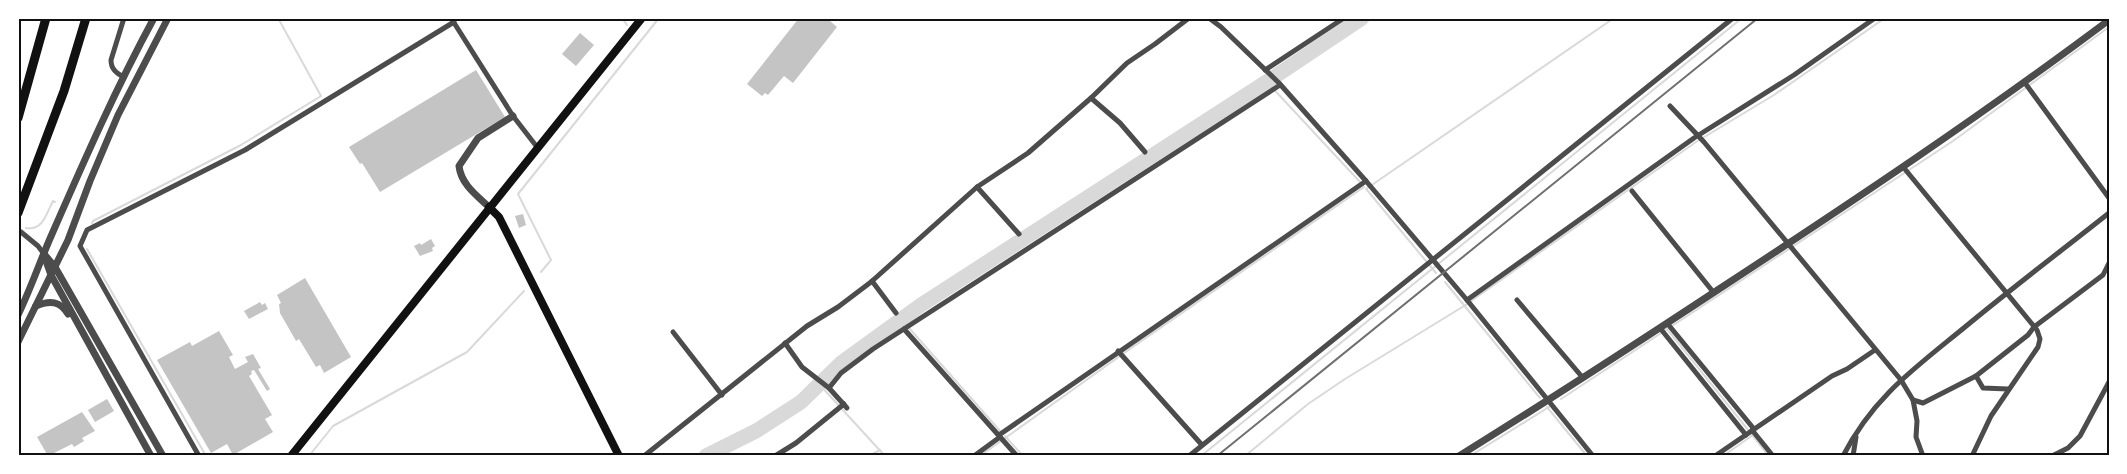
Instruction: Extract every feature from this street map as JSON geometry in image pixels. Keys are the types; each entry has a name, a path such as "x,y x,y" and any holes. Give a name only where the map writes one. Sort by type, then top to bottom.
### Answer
{"highway":[{"path":"18,118 46,18"},
{"path":"18,213 64,91 86,18"}],"main road":[{"path":"291,456 642,18"},
{"path":"489,207 499,217 619,456"}],"street":[{"path":"123,77 111,65 111,60 124,18"},
{"path":"18,315 97,133 154,18"},
{"path":"18,342 68,240 103,148 168,18"},
{"path":"644,456 807,326 838,307 872,281 977,187 1028,153 1127,63 1189,18"},
{"path":"1209,18 1266,71 1277,87 1366,184 1468,302 1593,456"},
{"path":"1266,71 1344,18"},
{"path":"1188,456 1433,264 1733,18"},
{"path":"1468,302 1875,18"},
{"path":"199,456 80,246 87,230 245,150 452,20 513,116 537,147"},
{"path":"1459,456 1473,452 1583,378 1670,326 1714,293 1790,247 1906,170 2028,86 2109,20"},
{"path":"2028,86 2109,198"},
{"path":"828,387 841,373 906,327 1277,87"},
{"path":"1091,98 1120,123 1145,152"},
{"path":"1670,106 1701,139 1901,380 1913,400 1917,422 1916,437 1923,456"},
{"path":"489,207 460,176 459,166 478,138 513,116"},
{"path":"1906,170 2034,327 2040,339 2038,347 1991,416 1972,456"},
{"path":"974,456 1366,184"},
{"path":"977,187 1019,234"},
{"path":"1632,191 1714,293"},
{"path":"1843,456 1881,399 1901,380 2109,213"},
{"path":"21,232 38,246 55,267 163,456"},
{"path":"44,254 51,275 151,456"},
{"path":"1913,400 1923,403 1976,376 2028,335 2034,327 2103,275 2109,263"},
{"path":"872,281 896,314"},
{"path":"1517,300 1583,378"},
{"path":"36,306 50,302 62,305 93,351"},
{"path":"1670,326 1751,432"},
{"path":"906,327 1017,456"},
{"path":"1663,330 1773,456"},
{"path":"673,332 722,394"},
{"path":"775,456 843,407 828,387 802,367 785,343"},
{"path":"1715,456 1832,376 1875,350"},
{"path":"1120,354 1202,445"},
{"path":"1976,376 1983,388 2008,389"},
{"path":"2052,456 2068,448 2080,436 2109,382"},
{"path":"1853,456 1857,432"}],"building":[{"path":"799,18 833,18 830,21 837,27 793,83 784,76 768,95 765,93 762,96 747,84"},
{"path":"580,33 594,45 576,66 562,54"},
{"path":"476,70 505,117 380,192 349,147"},
{"path":"523,214 526,225 519,228 515,216"},
{"path":"431,239 435,246 432,248 433,251 420,256 414,246"},
{"path":"305,278 351,357 324,373 320,365 316,367 299,339 296,341 280,313 279,304 281,303 277,295"},
{"path":"260,302 262,305 265,303 268,309 249,319 244,311"},
{"path":"219,331 233,355 229,357 235,369 248,362 245,357 253,354 261,368 258,369 270,389 267,391 254,370 251,371 252,374 249,376 272,415 265,419 273,432 233,455 227,444 211,453 157,360 190,342 192,346"},
{"path":"107,399 114,411 95,422 88,410"},
{"path":"82,412 95,431 82,438 84,441 74,447 72,444 48,456 37,437"}],"waterway":[{"path":"92,223 241,145 321,96 278,18"},
{"path":"622,18 627,25"},
{"path":"541,272 551,260 518,194 659,18"},
{"path":"706,456 756,431 801,402 841,363 921,305 1362,18"},
{"path":"1366,189 1614,18"},
{"path":"1201,456 1742,18"},
{"path":"1245,456 1308,404 1464,306 1696,142 1774,95 1885,18"},
{"path":"1561,399 1953,141 2109,27"},
{"path":"1267,82 1361,183"},
{"path":"980,456 1364,187"},
{"path":"1367,190 1436,273"},
{"path":"26,228 40,224 53,201 55,202"},
{"path":"87,249 206,456"},
{"path":"1445,282 1540,398"},
{"path":"309,456 333,426 467,352 524,291"},
{"path":"902,320 1001,432"},
{"path":"1667,329 1769,456"},
{"path":"819,384 885,456"},
{"path":"1547,407 1587,456"},
{"path":"1470,456 1549,407"},
{"path":"1723,456 1753,435"},
{"path":"1005,436 1023,456"},
{"path":"869,456 880,450"}],"railway":[{"path":"1217,456 1758,18"}]}
